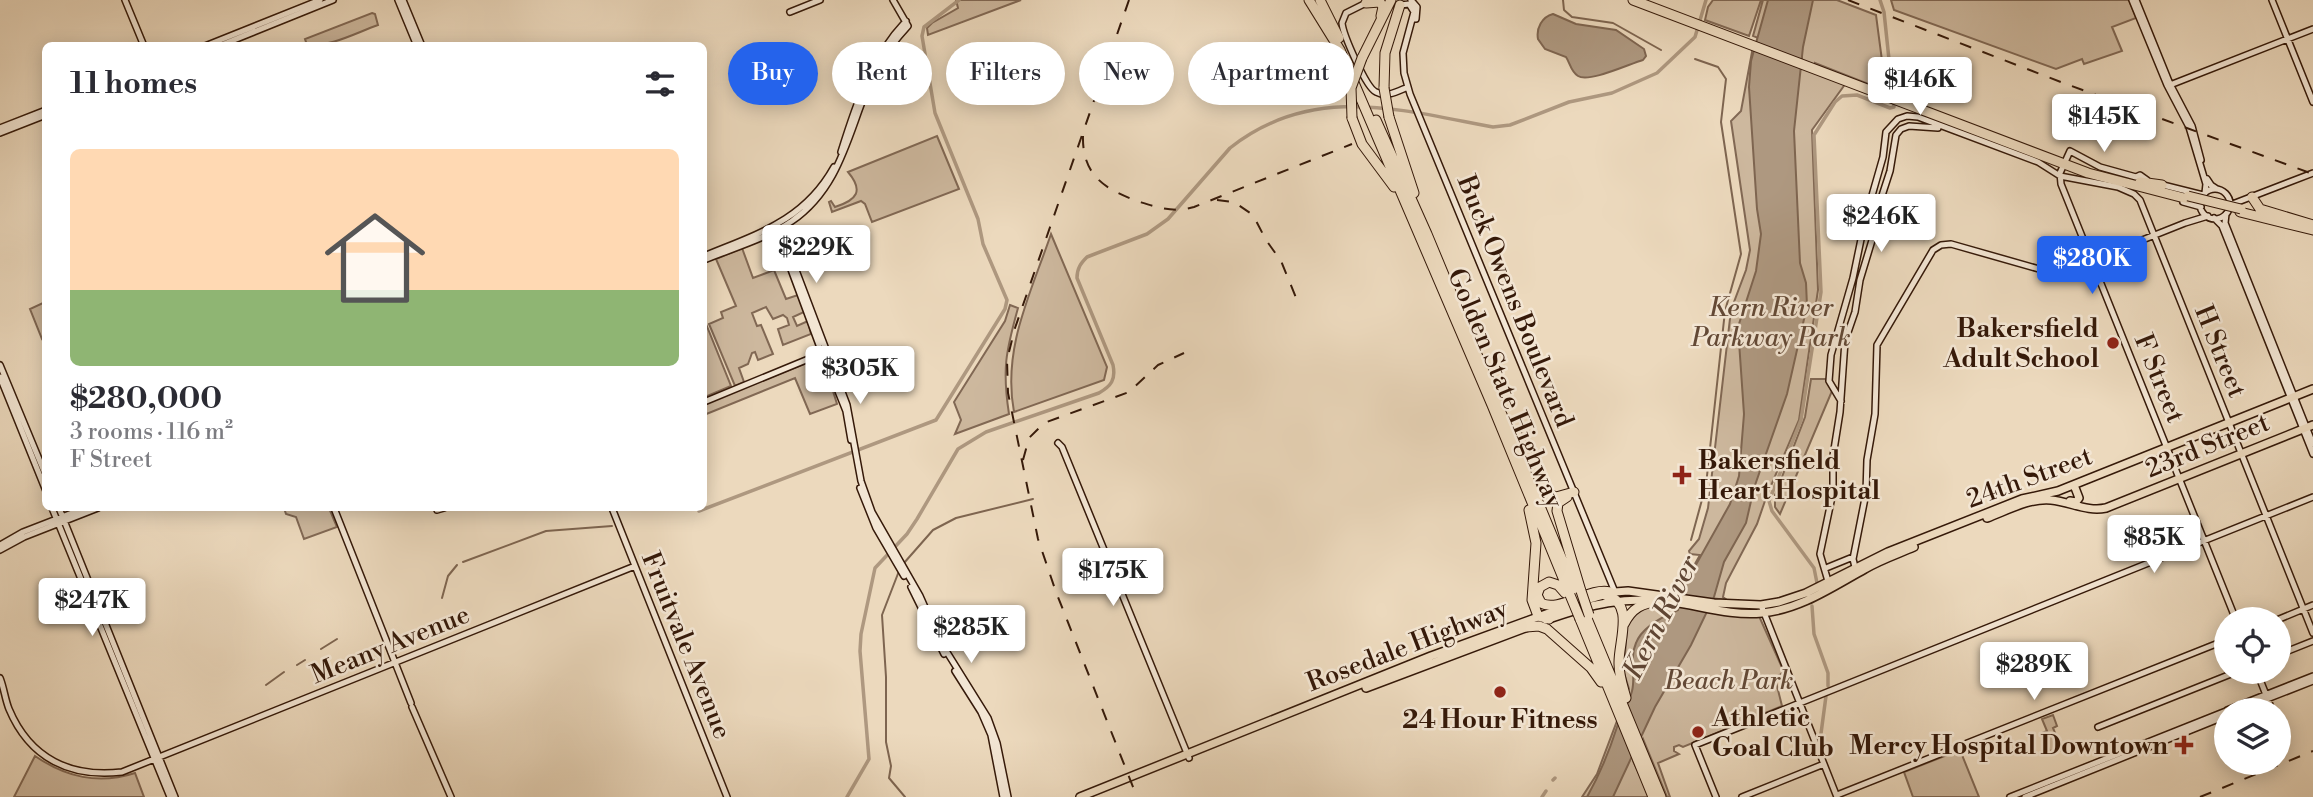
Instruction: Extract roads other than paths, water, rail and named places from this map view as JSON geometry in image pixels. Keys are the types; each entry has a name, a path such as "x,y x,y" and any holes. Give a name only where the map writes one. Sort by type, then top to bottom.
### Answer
{"highway":[{"name":"Golden State Highway","path":"1308,0 1336,42"},
{"name":"Golden State Highway","path":"1320,0 1339,42"},
{"path":"1633,0 2099,173 2162,185"},
{"path":"1643,0 1693,21"},
{"path":"1367,1 1377,1 1382,5 1382,13 1351,88 1352,118 1362,144 1393,185 1424,236"},
{"path":"1374,34 1397,2"},
{"path":"1397,2 1385,56 1384,88 1389,117 1424,236"},
{"name":"Golden State Highway","path":"1354,77 1424,236 1574,594"},
{"path":"2067,159 2143,196"},
{"path":"2102,178 2313,227"},
{"path":"2125,179 2188,198"},
{"path":"2249,198 2262,210 2313,227"},
{"path":"2241,210 2298,227 2313,227"},
{"name":"Golden State Highway","path":"1495,404 1518,471 1574,594"},
{"path":"1495,404 1547,493 1556,497 1574,492"},
{"path":"1518,471 1534,530 1532,600 1538,616 1549,619"},
{"path":"1574,492 1561,499 1557,509 1574,594 1620,690 1653,797"},
{"path":"1617,711 1591,646 1584,618 1574,594 1552,582 1542,584 1537,591 1541,603 1550,607 1600,592 1612,596 1623,610 1620,690"},
{"path":"1623,625 1634,609 1645,603 1660,601"},
{"path":"1526,627 1544,628 1591,668 1617,711 1661,797"}],"main road":[{"path":"125,0 142,42"},
{"path":"215,42 287,13 333,0"},
{"path":"400,0 417,42"},
{"path":"790,12 820,0"},
{"path":"707,257 776,229 807,208 830,181 844,154 875,72 907,23 893,0"},
{"name":"Buck Owens Boulevard","path":"1407,37 1418,13 1411,0"},
{"path":"1843,581 1853,572 1853,558 1866,493 1867,460 1875,411 1877,345 1933,250 1944,244 2050,272 2066,270 2200,216 2206,184 2189,127 2134,0"},
{"path":"2272,0 2313,102"},
{"path":"227,42 323,1"},
{"path":"1367,1 1346,13 1342,23 1368,84 1380,94 1390,94 1408,87"},
{"name":"Buck Owens Boulevard","path":"1397,2 1409,4 1413,9 1414,18 1406,34 1403,61 1415,107 1574,492 1607,576 1612,596"},
{"path":"272,24 287,13"},
{"path":"2169,85 2313,29"},
{"path":"224,42 232,35"},
{"path":"2169,85 2192,126 2208,181 2224,191 2229,198 2249,198"},
{"path":"0,128 42,115"},
{"path":"0,133 42,115"},
{"path":"1829,581 1820,550 1833,492 1832,462 1841,401 1844,341 1855,313 1881,196 1890,171 1896,135 1908,121 1902,117"},
{"path":"1841,401 1828,375 1880,169 1886,132 1892,123 1902,117 1918,117 2032,159 2060,176 2118,187 2134,194 2202,209 2222,226 2278,367 2313,444"},
{"path":"1915,126 1912,121 1918,117"},
{"path":"7,130 23,119"},
{"path":"1905,127 1945,128"},
{"path":"2060,176 2067,159 2204,194 2217,189"},
{"path":"1880,169 1890,171"},
{"path":"2185,223 2211,217 2249,198 2313,173"},
{"name":"F Street","path":"2060,176 2231,607"},
{"name":"H Street","path":"2143,196 2154,236 2313,633"},
{"path":"2229,198 2225,223 2287,378 2292,397"},
{"path":"2228,210 2298,227"},
{"path":"707,257 745,239 776,229"},
{"path":"776,229 843,404 865,499 890,549"},
{"path":"776,229 794,265 848,405 853,429 856,472 865,499 890,549 920,596 940,641 988,718 997,743 1005,797"},
{"path":"725,251 745,239"},
{"path":"1836,339 1844,341"},
{"path":"823,353 838,381"},
{"path":"707,400 823,353"},
{"path":"0,365 42,467"},
{"path":"2278,367 2287,378"},
{"path":"0,377 42,481"},
{"path":"1833,389 1842,389"},
{"name":"24th Street","path":"1762,609 1802,595 1854,567 2022,499 2074,485 2313,389"},
{"path":"843,404 853,429"},
{"path":"2307,427 2313,454"},
{"name":"23rd Street","path":"2117,504 2307,427"},
{"path":"22,431 35,451"},
{"path":"1058,443 1062,447 1188,756"},
{"path":"2035,501 2049,497 2076,502 2079,497 2074,485"},
{"path":"1716,797 1695,745 2313,497"},
{"name":"24th Street","path":"1762,609 1800,604 1884,559 2035,501 2056,501 2096,510 2117,504"},
{"path":"54,511 173,797"},
{"path":"59,511 60,520"},
{"path":"0,547 79,511"},
{"path":"0,547 23,531 88,511"},
{"path":"335,511 451,797"},
{"name":"Fruitvale Avenue","path":"612,511 727,797"},
{"path":"1826,568 1853,558"},
{"path":"1821,559 1829,581"},
{"name":"Meany Avenue","path":"0,678 8,706 19,729 27,741 51,761 73,770 102,774 128,770 635,566"},
{"name":"Rosedale Highway","path":"1080,797 1538,616 1628,591 1715,606 1762,609"},
{"name":"Rosedale Highway","path":"1309,708 1612,596 1673,600"},
{"path":"2291,614 2313,605"},
{"path":"1762,609 1837,796 2214,645"},
{"path":"2291,650 2313,641"},
{"path":"1369,673 1373,677 1407,666"},
{"path":"1374,685 1407,666"},
{"path":"2262,684 2267,697 2313,679"},
{"path":"2098,727 2214,681"},
{"path":"2025,797 2169,740 2214,717"},
{"path":"2010,797 2204,722"},
{"path":"2169,740 2176,731"},
{"name":"Rosedale Highway","path":"1092,797 1188,756"},
{"path":"1742,797 1824,764"}],"waterway":[{"path":"707,508 936,420 1005,309 1007,300 983,244 978,219 935,113 922,36 924,27 959,0"},
{"path":"1563,0 1564,10 1572,17 1613,23 1661,50"},
{"path":"847,797 869,759 860,651 875,568 907,534 958,449 986,432 1099,393 1112,382 1113,365 1077,278 1080,266 1087,257 1147,234 1168,219 1230,148 1261,128 1293,115 1325,108 1358,107 1425,114 1493,127 1510,125 1569,102 1612,93 1657,73 1695,37 1706,0"},
{"path":"1817,583 1814,568 1772,511 1769,501 1801,420 1821,292 1814,135 1835,102 1842,96 1857,95 1890,108 1894,107 1884,12 1880,0"},
{"path":"1691,540 1706,485 1725,311 1741,254 1721,122 1726,79 1718,67 1695,59"},
{"path":"904,563 933,530 956,518 1033,499"},
{"path":"463,562 546,531 612,526"},
{"path":"442,598 448,576 457,565"},
{"path":"899,571 882,615 886,742 891,766 889,778 905,797"},
{"path":"1812,606 1814,634 1828,673 1828,686"},
{"path":"321,649 337,639"},
{"path":"297,665 305,660"},
{"path":"266,685 284,672"},
{"path":"1820,741 1826,696"},
{"path":"1542,797 1546,791"}],"railway":[{"path":"1129,0 1015,328 1007,360 1008,393 1038,539 1056,592 1137,797"},
{"path":"1848,0 2066,84 2313,174"},
{"path":"1083,136 1087,162 1098,180 1140,202 1173,210 1194,207 1352,144"},
{"path":"1217,200 1234,202 1253,215 1281,261 1297,300"},
{"path":"1023,460 1029,438 1044,423 1129,392 1158,365 1184,353"},
{"path":"2200,797 2313,751"}],"place":[{"name":"Bakersfield Adult School","path":"2113,343"},
{"name":"Bakersfield Heart Hospital","path":"1682,475"},
{"name":"24 Hour Fitness","path":"1500,692"},
{"name":"Athletic Goal Club","path":"1698,732"},
{"name":"Mercy Hospital Downtown","path":"2184,745"}],"park label":[{"name":"Kern River Parkway Park","path":"1771,322"},
{"name":"Beach Park","path":"1729,680"}],"water label":[{"name":"Kern River","path":"1660,617"}]}
